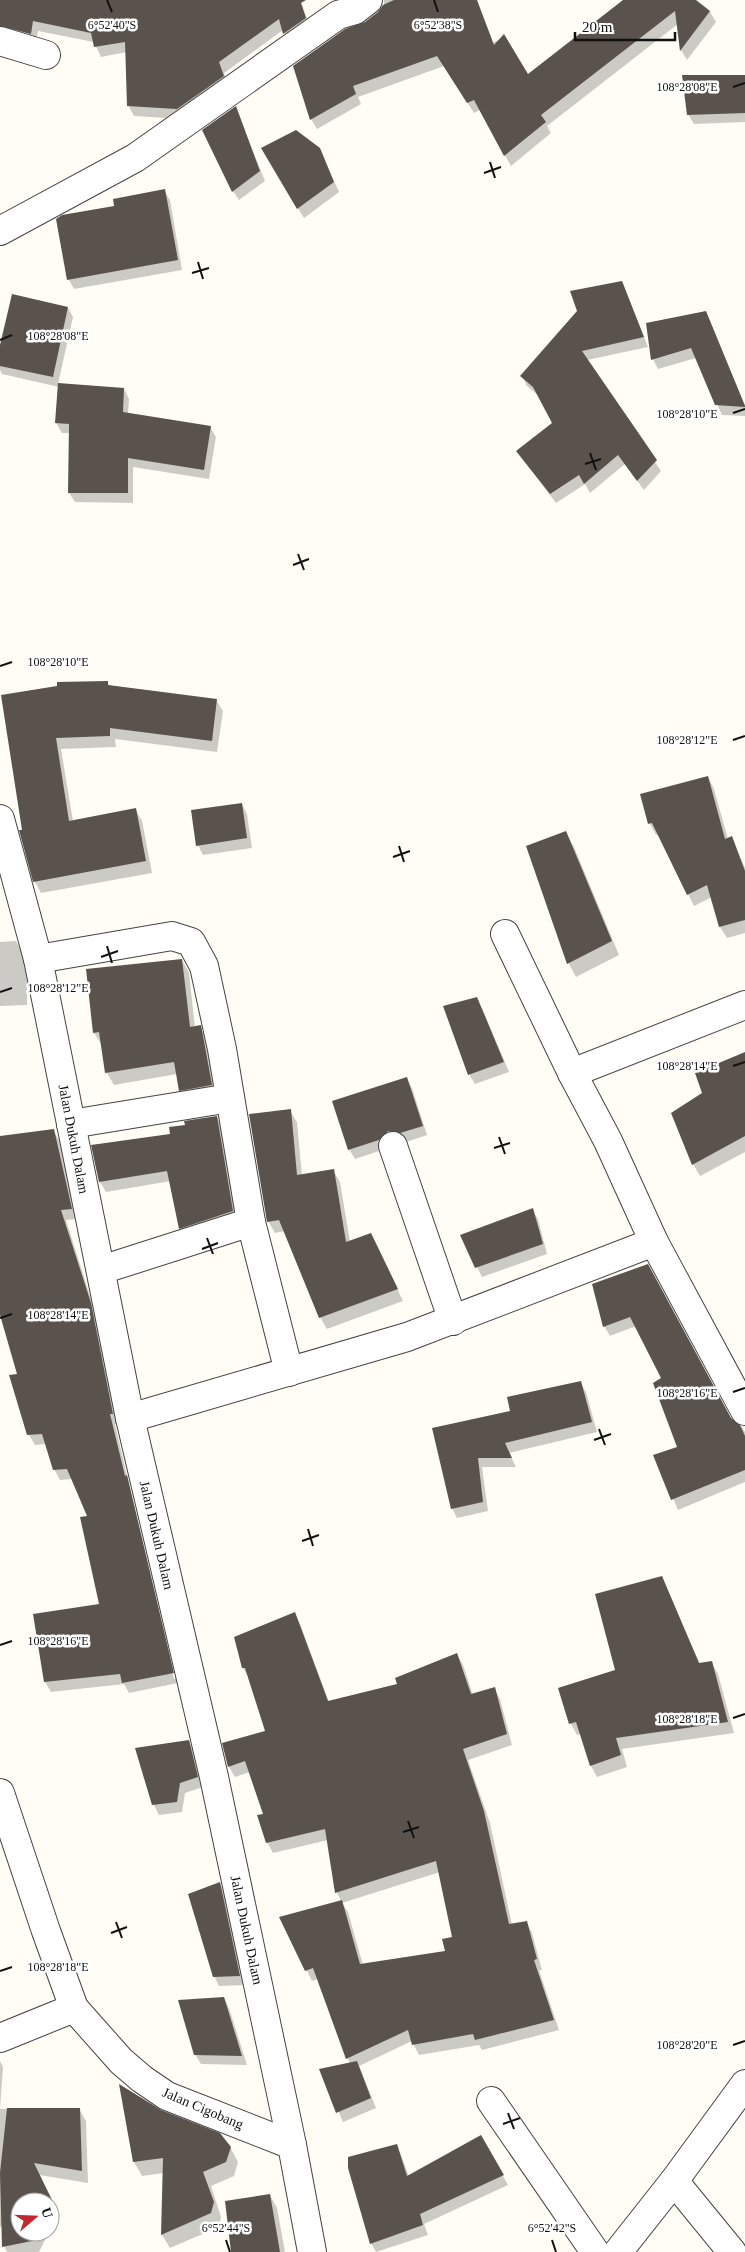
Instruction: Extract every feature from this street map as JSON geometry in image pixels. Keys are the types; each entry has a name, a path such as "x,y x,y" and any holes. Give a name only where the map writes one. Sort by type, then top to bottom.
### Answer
{"street":[{"path":"0,230 135,158 338,15 355,10 366,1"},
{"path":"0,41 46,55"},
{"name":"Jalan Dukuh Dalam","path":"0,819 38,959 130,1418 214,1777 292,2145 312,2252"},
{"path":"505,934 572,1073 608,1141 654,1242 745,1411"},
{"path":"38,959 172,936 191,942 204,966 222,1049 251,1222 289,1372"},
{"path":"572,1073 745,1005"},
{"path":"71,1124 230,1098"},
{"path":"393,1146 453,1321"},
{"path":"100,1270 251,1222"},
{"path":"130,1418 289,1372 453,1321 654,1242"},
{"path":"0,1793 74,2008 0,2038"},
{"name":"Jalan Cigobang","path":"74,2008 121,2061 142,2079 167,2096 292,2145"},
{"path":"618,2252 674,2181 745,2084"},
{"path":"491,2101 595,2252"},
{"path":"674,2181 732,2252"}],"building":[{"path":"0,0 306,0 301,3 306,18 283,34 279,19 219,62 224,76 177,109 127,106 125,42 94,47 91,33 33,21 31,34 0,26"},
{"path":"394,0 477,0 494,45 504,34 528,74 623,0 696,0 710,11 680,51 675,11 541,115 546,122 504,156 474,100 467,103 437,56 353,86 356,94 310,120 293,66 345,29 365,22 378,12 383,5"},
{"path":"682,75 745,75 745,113 687,115"},
{"path":"236,106 260,171 232,192 202,130"},
{"path":"296,130 320,148 334,182 297,209 261,148"},
{"path":"165,189 178,260 67,280 56,219 62,215 114,206 113,199"},
{"path":"622,281 644,337 582,351 657,460 637,481 618,455 584,484 579,475 550,494 516,451 552,423 533,387 520,376 577,311 570,291"},
{"path":"12,294 68,307 53,377 0,366 0,345"},
{"path":"706,311 745,407 715,405 691,348 651,360 646,323"},
{"path":"58,383 124,388 123,412 211,426 204,470 128,458 128,493 68,493 69,424 55,423"},
{"path":"108,681 108,685 217,699 212,741 110,728 110,736 56,738 69,821 136,808 146,861 33,882 19,830 22,830 1,695 57,686 57,682"},
{"path":"708,776 725,839 732,836 745,871 745,920 719,927 707,885 687,895 652,823 648,824 640,794"},
{"path":"242,803 247,838 196,846 191,810"},
{"path":"566,831 612,941 567,964 526,846"},
{"path":"182,959 190,1027 201,1025 212,1085 179,1091 174,1062 105,1073 99,1032 93,1033 86,969"},
{"path":"477,997 504,1062 468,1075 443,1006"},
{"path":"745,1052 745,1136 692,1165 671,1113 702,1093 695,1073"},
{"path":"407,1077 423,1126 400,1133 388,1131 379,1140 348,1150 332,1101"},
{"path":"291,1109 297,1175 334,1169 346,1242 371,1233 398,1289 319,1318 279,1220 267,1222 249,1114"},
{"path":"217,1116 233,1211 179,1229 167,1171 99,1182 91,1145 170,1134 169,1127 185,1125 184,1121"},
{"path":"54,1129 72,1209 61,1210 91,1303 113,1414 110,1414 125,1476 127,1475 174,1673 122,1683 120,1674 44,1682 33,1614 99,1604 80,1517 87,1516 67,1469 53,1470 42,1434 27,1435 9,1375 17,1374 0,1315 0,1136"},
{"path":"533,1208 543,1244 475,1268 460,1235"},
{"path":"648,1264 731,1418 740,1425 745,1436 745,1470 671,1500 653,1455 677,1447 653,1383 661,1378 630,1317 603,1327 592,1284"},
{"path":"581,1381 592,1422 505,1443 512,1458 478,1458 483,1502 451,1509 432,1428 510,1411 507,1397"},
{"path":"662,1576 699,1663 712,1661 728,1722 616,1738 621,1755 590,1766 576,1722 569,1724 558,1688 615,1670 595,1594"},
{"path":"295,1612 328,1701 397,1684 395,1678 457,1653 471,1694 495,1687 507,1734 463,1749 484,1811 509,1924 527,1921 537,1959 534,1960 554,2020 475,2040 473,2034 412,2045 408,2030 346,2059 313,1968 305,1971 279,1917 342,1900 360,1964 445,1951 442,1939 452,1937 436,1861 335,1893 325,1829 266,1843 257,1815 263,1814 245,1761 228,1767 222,1743 265,1731 245,1668 242,1668 234,1637"},
{"path":"189,1740 198,1777 180,1783 177,1802 152,1805 135,1748"},
{"path":"220,1882 240,1976 213,1977 188,1894"},
{"path":"224,1997 242,2056 194,2055 178,2000"},
{"path":"357,2061 371,2098 336,2113 319,2069"},
{"path":"119,2084 161,2110 220,2133 231,2147 226,2162 203,2172 214,2202 211,2213 161,2235 163,2158 133,2162"},
{"path":"7,2108 80,2108 82,2171 34,2163 48,2192 10,2192 10,2242 27,2242 2,2247 0,2173"},
{"path":"481,2135 504,2175 420,2214 423,2225 370,2244 348,2168 348,2157 397,2144 407,2176"},
{"path":"270,2194 280,2252 231,2252 225,2201"}]}
